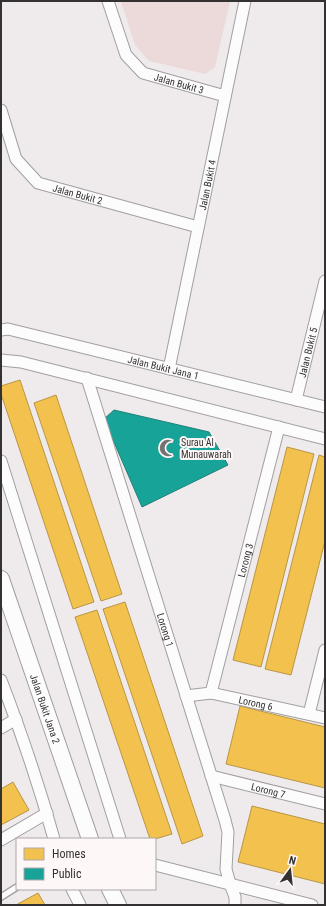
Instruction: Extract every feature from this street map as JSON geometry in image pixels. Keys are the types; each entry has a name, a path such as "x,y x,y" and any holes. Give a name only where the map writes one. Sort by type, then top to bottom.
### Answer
{"street":[{"name":"Jalan Bukit 3","path":"108,1 126,55 143,74 225,96"},
{"name":"Jalan Bukit 4","path":"169,369 245,1"},
{"name":"Jalan Bukit 2","path":"1,110 16,159 38,183 198,226"},
{"name":"Jalan Bukit 5","path":"296,400 325,281"},
{"name":"Jalan Bukit Jana 1","path":"1,330 8,329 325,407"},
{"path":"1,360 21,362 87,378 325,439"},
{"name":"Lorong 1","path":"87,378 228,832 226,869 235,898 235,905"},
{"name":"Lorong 3","path":"211,693 279,427"},
{"path":"1,461 120,838"},
{"name":"Jalan Bukit Jana 2","path":"1,579 90,838"},
{"path":"309,714 325,650"},
{"path":"1,680 16,719 54,838"},
{"name":"Lorong 6","path":"186,696 211,693 325,718"},
{"path":"1,728 16,719"},
{"name":"Lorong 7","path":"211,776 325,804"},
{"path":"1,840 47,813"},
{"path":"156,865 312,905"},
{"path":"72,890 80,905"}],"lane":[{"path":"1,897 16,888"}],"shaded area":[{"path":"121,1 230,1 215,67 205,74 149,61 135,45"}],"building: Homes":[{"path":"20,380 94,602 73,609 1,394 1,386"},
{"path":"56,395 122,594 101,601 34,403"},
{"path":"287,447 314,454 261,667 233,660"},
{"path":"319,455 325,457 325,541 291,675 265,669"},
{"path":"125,602 203,836 182,844 103,609"},
{"path":"97,610 172,834 156,839 150,838 75,617"},
{"path":"240,706 325,727 325,788 226,764"},
{"path":"13,782 29,810 1,825 1,789"},
{"path":"252,806 325,824 325,884 238,862"},
{"path":"38,893 45,905 16,905"}],"building: Public":[{"name":"Surau Al Munauwarah","path":"114,410 209,432 228,465 142,507 104,419"}],"place":[{"name":"Surau Al Munauwarah","path":"168,448"}]}
